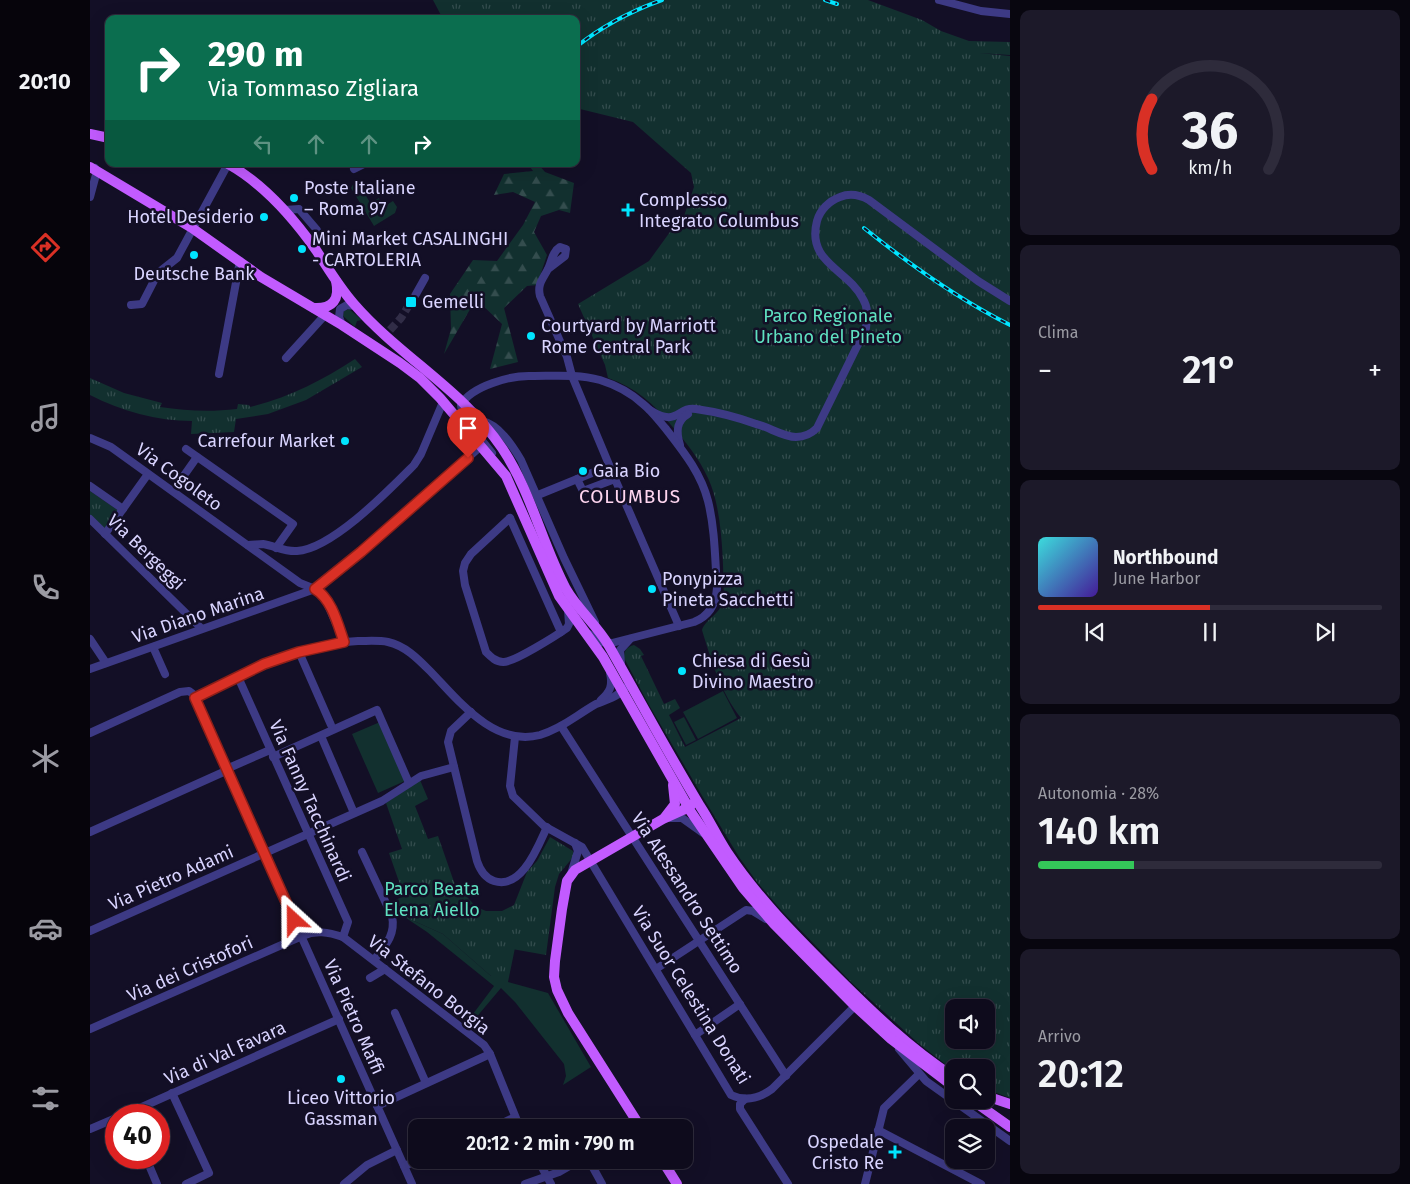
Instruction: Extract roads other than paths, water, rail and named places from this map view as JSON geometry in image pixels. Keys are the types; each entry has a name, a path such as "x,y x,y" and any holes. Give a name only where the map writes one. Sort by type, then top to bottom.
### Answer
{"main road":[{"path":"90,134 105,137"},
{"path":"92,167 192,228 261,277 342,325 410,370 443,402 506,476 556,591 607,663 688,807 743,888 774,924 855,1006 892,1039 945,1080"},
{"path":"232,167 253,181 285,210 355,306 392,343 463,402 482,421 513,467 569,592 580,610 606,640 728,854 776,914 859,999 899,1035 945,1070"},
{"path":"314,308 324,308 332,304 338,293 336,280"},
{"path":"663,819 675,804 672,780"},
{"path":"635,1119 568,1013 557,990 554,977 558,934 566,885 571,874 578,868 663,819 688,807 692,804 694,796"},
{"path":"995,1099 1010,1104"},
{"path":"985,1109 1010,1127"},
{"path":"668,1169 677,1184"}],"street":[{"path":"939,0 980,12 1010,14"},
{"path":"90,197 92,167"},
{"path":"131,305 142,304 158,272 177,258 226,167"},
{"path":"354,169 358,167"},
{"path":"506,476 484,441 462,415 461,408 463,402 473,393 509,377 521,375 572,376 598,380 632,395 659,415 669,417 689,409 698,409 756,424 792,437 809,434 819,425 866,328 868,312 863,298 826,260 818,248 814,233 818,217 825,206 839,197 850,194 862,196 896,219 978,281 1010,301"},
{"path":"219,374 240,261"},
{"path":"548,269 541,280 540,294 615,479 679,626"},
{"path":"416,294 425,278"},
{"path":"342,325 339,317 340,309 345,306 355,306"},
{"path":"286,358 325,315"},
{"path":"248,545 263,544 295,552 316,546 339,532 416,463 443,402"},
{"path":"683,451 678,438 678,426 685,415 698,409"},
{"path":"581,628 600,642 631,638 698,620 707,613 714,603 717,588 708,501 697,472 683,451 650,410"},
{"path":"482,421 492,425 512,446 521,460 571,572 606,640"},
{"name":"Via Cogoleto","path":"90,438 111,447 300,583 322,594 327,601 344,642"},
{"name":"Via Diano Marina","path":"90,669 315,589 361,552 480,447"},
{"path":"186,449 293,524 276,548"},
{"path":"173,491 197,457"},
{"path":"538,495 610,466"},
{"path":"105,534 148,474"},
{"path":"577,479 583,491 615,479"},
{"path":"90,486 123,509"},
{"path":"527,526 519,518 513,516 471,554 465,563 463,571 464,585 485,650 494,659 500,662 507,662 569,626 568,610"},
{"path":"510,518 561,632"},
{"name":"Via Bergeggi","path":"90,519 202,628"},
{"path":"622,668 620,650 631,638"},
{"path":"90,639 106,663"},
{"path":"90,733 180,692 189,691 195,698 264,664 299,652 344,642 379,641 394,644 403,649 422,664 471,712 496,730 515,737 540,735 561,726 595,705 623,691 627,686 628,679"},
{"path":"153,647 165,674"},
{"path":"299,652 332,725"},
{"path":"595,705 608,693 611,686 607,663"},
{"name":"Via Fanny Tacchinardi","path":"238,677 348,922 343,937"},
{"name":"Via Pietro Maffi","path":"195,698 230,769 265,853 412,1184"},
{"path":"90,832 230,769 321,736 377,710 409,783"},
{"path":"471,712 454,728 448,737 477,861 482,872 488,878 498,882 514,878 520,874 529,862 547,827"},
{"name":"Via Alessandro Settimo","path":"561,726 786,1076"},
{"path":"321,736 354,813"},
{"name":"Via Suor Celestina Donati","path":"515,737 510,786 513,796 547,827 582,847 731,1094 745,1099 740,1104 740,1109 788,1184"},
{"name":"Via Pietro Adami","path":"90,931 385,799 424,775 454,767"},
{"path":"663,819 682,818 705,834"},
{"path":"571,874 578,853 575,843"},
{"path":"362,852 392,916 394,926 391,938 374,960"},
{"path":"743,888 747,901 746,910"},
{"path":"656,969 746,910 753,911 774,924"},
{"name":"Via Stefano Borgia","path":"302,936 312,932 325,932 343,937 481,1043 490,1054 515,1117"},
{"name":"Via dei Cristofori","path":"90,1029 302,936"},
{"path":"370,978 384,968"},
{"path":"694,1035 740,1004"},
{"path":"745,1099 758,1097 766,1093 786,1076 855,1006"},
{"path":"395,1013 426,1083"},
{"name":"Via di Val Favara","path":"149,1104 339,1019"},
{"path":"892,1039 919,1074 933,1087 1010,1141"},
{"path":"377,1106 490,1054"},
{"path":"865,1184 884,1108 919,1074"},
{"path":"172,1093 209,1173 186,1184"},
{"path":"511,1119 515,1117"},
{"path":"90,1129 105,1123"},
{"path":"878,1130 981,1184"},
{"path":"344,1184 367,1165 397,1150"},
{"path":"525,1184 559,1172 575,1162 583,1161 592,1166 602,1184"},
{"path":"404,1166 408,1164"},
{"path":"151,1169 158,1184"},
{"path":"543,1169 551,1184"}],"tunnel":[{"path":"390,330 401,318 416,294"}],"railway":[{"path":"580,44 617,20 662,0"},
{"path":"825,0 837,4"},
{"path":"864,228 934,280 1010,325"}],"place":[{"name":"Poste Italiane – Roma 97","path":"294,198"},
{"name":"Complesso Integrato Columbus","path":"628,210"},
{"name":"Hotel Desiderio","path":"264,217"},
{"name":"Mini Market CASALINGHI - CARTOLERIA","path":"302,249"},
{"name":"Deutsche Bank","path":"194,255"},
{"name":"Gemelli","path":"411,302"},
{"name":"Courtyard by Marriott Rome Central Park","path":"531,336"},
{"name":"Carrefour Market","path":"345,441"},
{"name":"Gaia Bio","path":"583,471"},
{"name":"Ponypizza Pineta Sacchetti","path":"652,589"},
{"name":"Chiesa di Gesù Divino Maestro","path":"682,671"},
{"name":"Liceo Vittorio Gassman","path":"341,1079"},
{"name":"Ospedale Cristo Re","path":"895,1152"}],"district":[{"name":"COLUMBUS","path":"630,496"}],"park label":[{"name":"Parco Regionale Urbano del Pineto","path":"828,326"},
{"name":"Parco Beata Elena Aiello","path":"432,900"}]}
